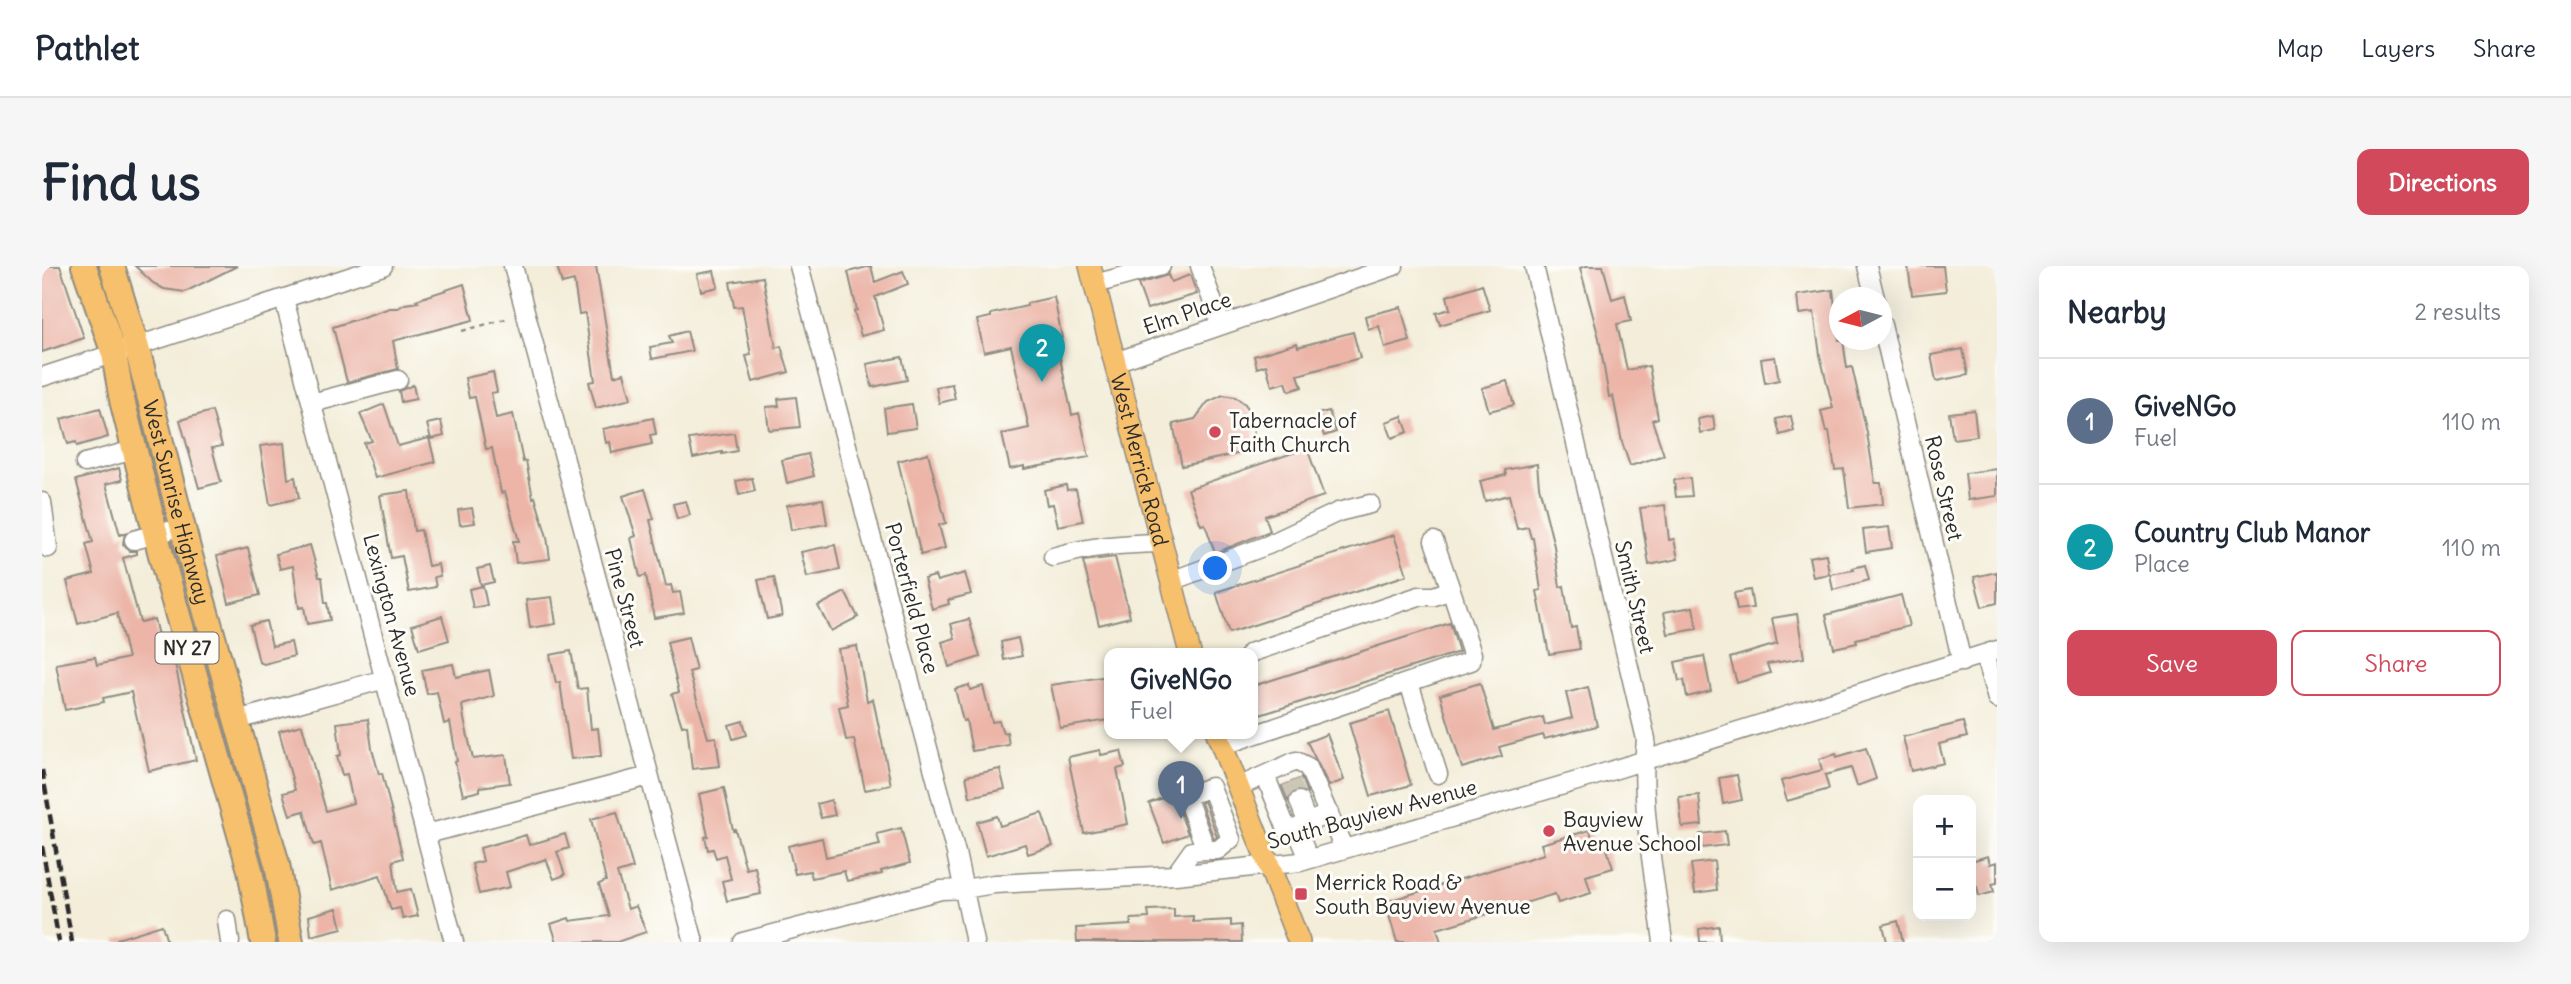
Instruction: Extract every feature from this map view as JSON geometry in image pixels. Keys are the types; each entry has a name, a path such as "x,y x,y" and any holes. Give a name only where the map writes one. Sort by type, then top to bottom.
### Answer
{"highway":[{"name":"West Sunrise Highway","path":"85,266 114,354 134,450 145,537 250,870 263,942"},
{"name":"West Sunrise Highway","path":"112,266 138,348 182,526 277,864 291,942"}],"main road":[{"name":"West Merrick Road","path":"1092,275 1188,648"},
{"path":"1219,739 1298,942"}],"street":[{"name":"Pine Street","path":"513,266 694,942"},
{"name":"Porterfield Place","path":"799,266 957,853 975,942"},
{"path":"1092,275 1161,266"},
{"path":"1200,266 1220,325"},
{"name":"Elm Place","path":"1115,362 1394,266"},
{"name":"Smith Street","path":"1534,266 1646,739 1645,797 1663,942"},
{"path":"1867,266 1872,287"},
{"path":"42,377 138,348 376,267"},
{"name":"Lexington Avenue","path":"284,299 454,942"},
{"name":"Rose Street","path":"1887,350 1962,662"},
{"path":"312,403 398,380"},
{"path":"85,463 134,450"},
{"path":"42,502 48,548"},
{"path":"1171,582 1268,545 1338,512 1370,503"},
{"path":"145,537 182,526"},
{"path":"1258,728 1409,683 1471,661 1472,654 1434,541"},
{"path":"1054,557 1082,548 1161,542"},
{"path":"1258,650 1419,596 1434,596 1451,590"},
{"path":"1990,652 1997,699"},
{"name":"South Bayview Avenue","path":"743,942 941,890 994,884 1175,875 1269,867 1309,859 1591,777 1990,652"},
{"path":"237,720 385,679"},
{"path":"1409,683 1438,774"},
{"path":"1222,871 1206,811 1213,783 1288,774 1296,761 1308,767 1344,849"},
{"path":"1265,775 1297,827 1309,859"},
{"path":"427,834 649,776"},
{"path":"1211,787 1186,796 1206,811 1215,837"},
{"path":"1297,827 1299,801"},
{"path":"1175,875 1192,851 1215,837 1257,835 1297,827 1329,813"},
{"path":"227,920 230,942"}],"path":[{"path":"462,331 509,318"}],"building":[{"path":"42,266 60,266 84,338 42,352"},
{"path":"135,266 237,266 185,292 164,289 153,283"},
{"path":"557,266 596,266 614,376 624,373 631,399 596,408 589,382 595,381 585,313 579,314 574,281 562,284"},
{"path":"871,266 875,282 903,271 908,284 875,297 884,330 861,336 848,272"},
{"path":"1603,266 1612,299 1625,295 1631,321 1617,324 1627,370 1649,366 1658,418 1652,420 1664,455 1630,466 1622,442 1613,396 1609,397 1599,338 1580,268"},
{"path":"1908,266 1943,266 1946,291 1912,295"},
{"path":"714,271 718,287 701,291 697,274"},
{"path":"1168,275 1171,282 1190,275 1197,294 1147,309 1138,284"},
{"path":"763,277 776,348 781,346 789,372 753,382 746,356 751,355 742,306 734,307 730,282"},
{"path":"464,284 473,320 393,341 398,369 347,382 333,327 390,308 418,302 416,300"},
{"path":"1482,284 1490,310 1440,325 1436,313 1450,309 1447,296"},
{"path":"1829,291 1829,350 1844,350 1847,368 1852,367 1875,483 1881,483 1883,504 1849,508 1844,469 1835,470 1829,431 1826,432 1821,411 1833,408 1820,355 1814,312 1799,314 1797,295"},
{"path":"1054,297 1062,338 1056,339 1072,415 1079,413 1089,457 1024,469 1024,466 1010,469 1002,434 1029,428 1011,346 984,352 977,320"},
{"path":"1401,307 1410,341 1385,348 1379,326 1368,329 1365,316"},
{"path":"687,331 692,351 652,359 650,347 672,343 669,336"},
{"path":"1353,332 1360,358 1298,375 1302,387 1289,391 1286,382 1272,386 1266,365 1257,368 1254,356 1297,343 1298,347"},
{"path":"1963,349 1968,375 1936,381 1931,355"},
{"path":"902,357 907,380 872,387 867,364"},
{"path":"1775,357 1779,380 1765,383 1761,359"},
{"path":"493,372 497,392 491,393 496,418 513,414 523,462 526,461 533,498 535,497 547,537 550,559 516,563 513,541 519,541 505,492 501,493 492,448 486,449 475,397 469,398 465,378"},
{"path":"1507,381 1514,405 1489,411 1482,388"},
{"path":"952,384 955,399 939,403 936,387"},
{"path":"413,385 416,399 401,402 399,391"},
{"path":"1223,395 1235,397 1245,404 1253,416 1254,439 1246,452 1182,466 1173,424 1195,419 1208,402"},
{"path":"796,397 800,427 769,430 766,407 779,406 778,399"},
{"path":"384,404 398,446 429,438 435,462 375,478 364,443 372,441 360,414"},
{"path":"912,404 916,428 887,432 884,408"},
{"path":"100,408 108,437 77,446 76,442 68,444 61,419"},
{"path":"1974,410 1977,436 1953,439 1949,413"},
{"path":"212,411 222,446 212,448 221,482 199,488 180,420"},
{"path":"1329,411 1336,432 1324,436 1317,414"},
{"path":"1402,416 1408,432 1392,438 1386,422"},
{"path":"1713,416 1715,430 1700,433 1698,419"},
{"path":"1791,416 1794,431 1780,435 1776,419"},
{"path":"653,418 656,434 650,435 652,444 612,453 610,442 606,443 603,429"},
{"path":"441,421 444,436 431,439 427,424"},
{"path":"734,433 737,451 693,458 689,439"},
{"path":"284,443 288,479 295,477 299,498 270,505 260,446"},
{"path":"1307,448 1324,496 1265,516 1270,531 1215,553 1188,489"},
{"path":"928,453 946,523 939,525 945,548 921,555 898,461"},
{"path":"808,454 814,476 787,483 782,460"},
{"path":"1537,464 1560,587 1564,586 1571,628 1576,627 1580,649 1549,654 1537,591 1541,590 1533,538 1528,527 1517,529 1509,495 1485,501 1480,481 1506,475 1505,470"},
{"path":"119,468 122,480 106,484 120,535 125,533 123,544 130,551 137,551 137,554 123,558 140,622 154,619 162,652 172,650 196,760 149,771 131,692 103,698 104,702 65,710 56,664 95,657 97,665 128,658 117,613 78,624 67,581 94,574 86,544 93,542 76,480"},
{"path":"1997,469 1997,496 1968,500 1965,473"},
{"path":"752,478 755,491 739,495 736,481"},
{"path":"1690,478 1692,496 1676,497 1674,480"},
{"path":"1066,485 1067,490 1076,489 1083,521 1058,526 1053,504 1047,505 1044,490"},
{"path":"645,489 654,519 650,520 666,586 671,585 673,593 680,592 684,613 654,618 646,575 640,577 631,538 636,536 623,496"},
{"path":"409,491 414,531 421,530 428,566 438,564 440,576 434,577 436,587 409,592 402,556 391,558 380,495"},
{"path":"823,499 827,524 791,530 787,505"},
{"path":"686,501 690,515 677,519 673,504"},
{"path":"1665,505 1669,540 1674,539 1678,559 1649,565 1640,508"},
{"path":"472,508 475,523 460,525 458,510"},
{"path":"1889,527 1892,548 1866,552 1863,530"},
{"path":"1394,535 1407,575 1229,633 1216,592"},
{"path":"310,545 319,577 322,577 330,620 307,624 304,607 299,608 293,566 280,569 276,554"},
{"path":"835,545 840,570 807,577 801,552"},
{"path":"248,548 260,595 229,603 217,556"},
{"path":"1826,554 1829,574 1813,577 1809,557"},
{"path":"1115,557 1130,617 1099,625 1083,561"},
{"path":"1865,565 1869,580 1833,590 1830,574 1854,570 1853,568"},
{"path":"490,566 494,582 481,585 477,569"},
{"path":"1997,572 1997,603 1982,607 1974,577"},
{"path":"965,573 971,594 948,600 949,604 932,609 924,579 935,576 937,581"},
{"path":"774,577 782,616 767,619 758,580"},
{"path":"483,586 487,605 473,608 469,589"},
{"path":"1750,590 1753,608 1737,610 1734,593"},
{"path":"845,592 858,617 831,631 818,606"},
{"path":"1901,595 1909,626 1856,639 1857,643 1834,648 1826,615"},
{"path":"552,597 556,624 530,628 526,600"},
{"path":"1693,607 1697,629 1668,634 1664,612"},
{"path":"1797,614 1804,658 1767,664 1770,673 1737,683 1730,658 1777,644 1772,618"},
{"path":"442,616 449,640 419,649 412,625"},
{"path":"969,619 980,657 949,667 942,642 955,638 951,624"},
{"path":"266,621 272,646 291,642 294,656 264,664 259,662 250,625"},
{"path":"1450,623 1459,652 1260,715 1258,684"},
{"path":"688,637 696,670 689,672 708,738 716,737 720,766 692,769 687,725 682,726 672,694 679,692 667,642"},
{"path":"1018,638 1022,656 1004,660 1001,642"},
{"path":"857,646 867,701 873,699 891,785 865,790 854,739 846,740 839,707 848,705 838,649"},
{"path":"571,651 578,689 587,688 591,729 598,728 601,756 571,759 560,682 556,683 550,655"},
{"path":"1704,656 1711,691 1687,697 1684,680 1679,681 1675,662"},
{"path":"453,664 456,677 489,670 494,696 462,705 464,719 473,759 506,755 510,783 480,787 480,791 463,795 450,722 444,724 437,692 427,694 422,670"},
{"path":"1104,677 1104,721 1060,728 1051,685"},
{"path":"1480,683 1494,730 1543,717 1545,725 1572,718 1566,693 1588,687 1597,726 1544,739 1543,735 1499,747 1502,756 1462,768 1440,695"},
{"path":"969,685 970,690 983,686 992,722 999,721 1003,733 1007,732 1009,745 972,751 966,720 963,721 955,689"},
{"path":"1389,711 1411,785 1371,796 1349,723"},
{"path":"368,719 372,749 379,774 382,773 403,858 393,861 397,892 411,889 418,916 403,919 400,908 391,910 380,875 332,890 321,843 314,845 304,811 290,815 283,793 295,790 279,731 302,725 326,811 353,803 347,774 342,775 337,756 341,755 337,723"},
{"path":"743,721 747,735 733,739 729,725"},
{"path":"1963,722 1967,737 1939,744 1944,763 1911,771 1903,737"},
{"path":"1327,734 1344,780 1329,786 1307,742"},
{"path":"1866,748 1876,779 1857,786 1851,768 1825,775 1829,789 1787,801 1781,781 1822,770 1819,759 1836,754 1837,757"},
{"path":"1100,750 1101,755 1121,751 1125,767 1117,769 1128,824 1084,833 1068,757"},
{"path":"1000,769 1005,789 970,797 966,776"},
{"path":"1737,775 1742,800 1723,804 1719,778"},
{"path":"1301,778 1307,793 1294,791 1288,801 1282,786"},
{"path":"724,788 733,830 735,829 746,869 755,867 761,894 727,901 722,881 731,879 725,855 716,858 713,849 708,850 705,837 708,836 699,794"},
{"path":"1170,795 1174,806 1177,805 1188,834 1164,843 1149,803"},
{"path":"1699,795 1702,825 1682,827 1679,797"},
{"path":"831,800 835,815 821,818 817,804"},
{"path":"1204,801 1217,836 1214,839 1201,803"},
{"path":"617,812 633,868 617,873 628,909 636,906 646,932 617,942 557,942 551,924 569,918 570,921 609,916 599,884 606,881 591,819"},
{"path":"1042,813 1053,846 1028,854 1025,844 986,856 977,822 997,816 1000,826"},
{"path":"901,828 910,863 881,871 882,874 847,881 844,871 812,878 810,871 795,874 788,846 822,838 826,857 880,845 877,834"},
{"path":"1590,830 1595,849 1606,846 1613,868 1586,876 1591,893 1558,903 1555,894 1437,929 1441,942 1397,942 1385,902 1544,854 1541,844"},
{"path":"1725,831 1727,845 1702,848 1700,834"},
{"path":"565,834 569,848 557,852 565,875 554,879 546,859 506,872 510,887 479,894 472,864 483,861 480,848 526,835 529,845"},
{"path":"1988,856 1990,864 1997,862 1997,883 1992,884 1994,892 1979,896 1976,887 1976,860"},
{"path":"1714,861 1717,890 1695,893 1691,864"},
{"path":"337,908 342,928 311,936 309,916"},
{"path":"1174,909 1174,917 1193,916 1193,922 1231,920 1231,926 1241,925 1242,942 1077,942 1076,928 1131,925 1131,919 1149,918 1148,910"},
{"path":"1898,921 1903,942 1887,942 1883,925"},
{"path":"162,925 167,942 117,942 117,939"},
{"path":"1719,926 1720,942 1700,942 1699,929"}],"tunnel":[{"path":"1291,782 1299,801"}],"railway":[{"path":"42,770 72,942"},
{"path":"42,846 59,942"}],"place":[{"name":"Country Club Manor","path":"1042,382"},
{"name":"Tabernacle of Faith Church","path":"1215,432"},
{"name":"GiveNGo","path":"1181,819"},
{"name":"Bayview Avenue School","path":"1549,831"},
{"name":"Merrick Road & South Bayview Avenue","path":"1301,894"}]}
